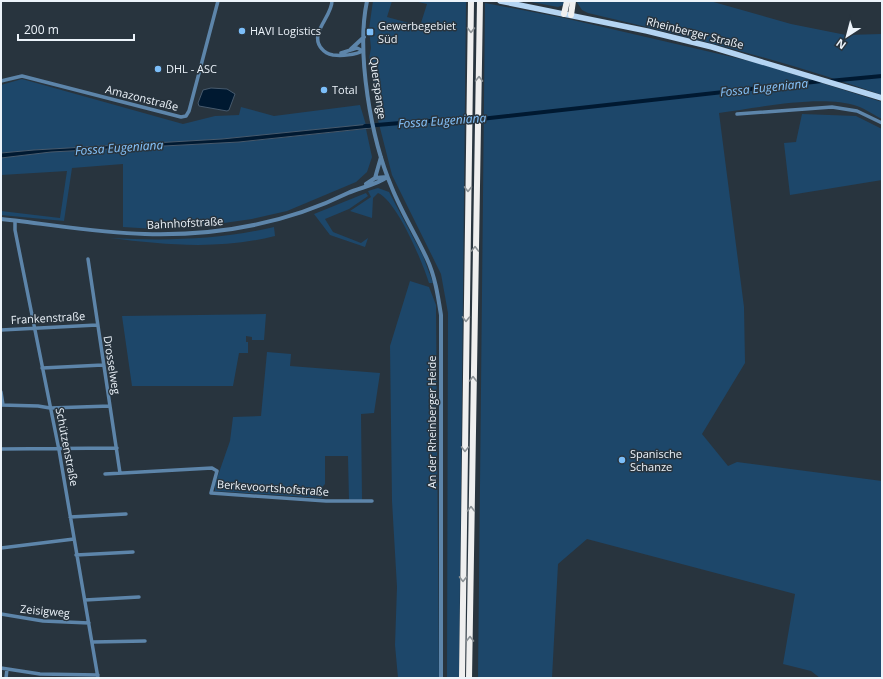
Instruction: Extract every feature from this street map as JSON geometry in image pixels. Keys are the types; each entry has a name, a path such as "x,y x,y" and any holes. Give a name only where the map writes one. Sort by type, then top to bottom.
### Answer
{"highway":[{"path":"567,1 567,14"},
{"path":"567,14 573,1"},
{"path":"462,678 471,2"},
{"path":"469,678 480,3"}],"main road":[{"name":"Rheinberger Straße","path":"500,1 567,14 712,47 882,98"}],"street":[{"name":"Amazonstraße","path":"1,82 22,76 182,117 186,116 189,111 218,1"},
{"path":"332,1 331,10 317,38 319,45 324,51 337,55 358,54 363,51"},
{"name":"Querspange","path":"367,1 363,51 364,73 381,157 387,177"},
{"path":"351,49 364,37"},
{"path":"337,55 357,48 363,51"},
{"path":"737,114 832,106 857,111 882,123"},
{"path":"381,157 375,178 387,177"},
{"name":"Bahnhofstraße","path":"1,219 144,234 203,233 252,225 291,215 327,203 364,186 379,182 387,177"},
{"name":"An der Rheinberger Heide","path":"387,177 427,259 435,282 441,314 441,678"},
{"name":"Bahnhofstraße","path":"364,186 375,178"},
{"name":"Schützenstraße","path":"15,221 15,230 59,450 98,677"},
{"name":"Drosselweg","path":"88,259 120,473"},
{"name":"Frankenstraße","path":"1,330 97,324"},
{"path":"42,368 103,365"},
{"path":"1,392 2,405 38,406 50,408 110,406"},
{"path":"1,449 59,450 117,448"},
{"name":"Berkevoortshofstraße","path":"106,474 212,468 217,471 217,474 211,492 326,501 372,501"},
{"path":"70,517 126,514"},
{"path":"1,548 74,539"},
{"path":"76,555 133,552"},
{"path":"84,600 139,597"},
{"name":"Zeisigweg","path":"1,614 43,621 89,623"},
{"path":"93,642 145,641"},
{"path":"1,668 40,676 98,677"},
{"path":"6,678 7,669"}],"shaded area":[{"path":"373,1 392,1 387,17 420,26 427,4 414,1 466,1 459,678 447,678 448,313 441,274 392,175 378,120 369,59 371,48 369,29"},
{"path":"526,1 565,1 563,5 558,7"},
{"path":"576,1 710,1 791,24 846,35 882,34 882,95 773,60 588,13 582,10"},
{"path":"485,3 564,18 758,63 882,102 882,119 857,106 826,101 770,105 719,113 744,307 745,363 702,434 728,466 737,462 882,481 882,678 820,678 811,671 783,664 795,594 587,539 558,564 552,678 478,678"},
{"path":"22,79 183,124 215,116 239,115 241,107 274,116 360,105 366,125 222,139 1,153 1,85"},
{"path":"802,114 856,116 882,129 882,180 790,195 784,143 796,142"},
{"path":"366,129 372,157 367,172 356,182 287,211 252,219 196,227 155,229 123,227 123,164 72,168 64,221 1,215 1,211 60,218 67,171 1,175 1,158 51,152 239,142"},
{"path":"378,188 389,192 423,256 433,283 429,283 415,248 401,220 385,198 378,193 373,198 372,218 350,211 371,197 368,191"},
{"path":"366,193 368,196 349,209 325,219 333,232 361,243 368,238 365,247 330,235 314,214"},
{"path":"274,227 275,236 213,245 152,243 110,238 172,239 213,237 233,235"},
{"path":"410,281 429,287 436,305 439,678 398,678 395,645 397,587 392,501 390,346"},
{"path":"266,314 264,340 252,340 252,337 246,336 246,342 248,342 248,353 239,353 233,386 132,386 122,316"},
{"path":"267,352 291,354 290,366 380,373 374,413 361,414 362,500 349,500 348,456 325,456 325,484 323,486 322,498 215,491 215,484 230,441 233,417 261,416"}],"water":[{"path":"211,88 227,89 235,94 229,110 227,111 199,106 198,103 203,90"},
{"path":"370,124 371,128 239,142 51,152 1,158 1,153 222,139"}],"waterway":[{"name":"Fossa Eugeniana","path":"829,81 882,76"},
{"name":"Fossa Eugeniana","path":"365,126 424,121 463,121 822,81"}],"place":[{"name":"HAVI Logistics","path":"242,31"},
{"name":"Gewerbegebiet Süd","path":"370,32"},
{"name":"DHL - ASC","path":"158,69"},
{"name":"Total","path":"324,90"},
{"name":"Spanische Schanze","path":"622,460"}]}
